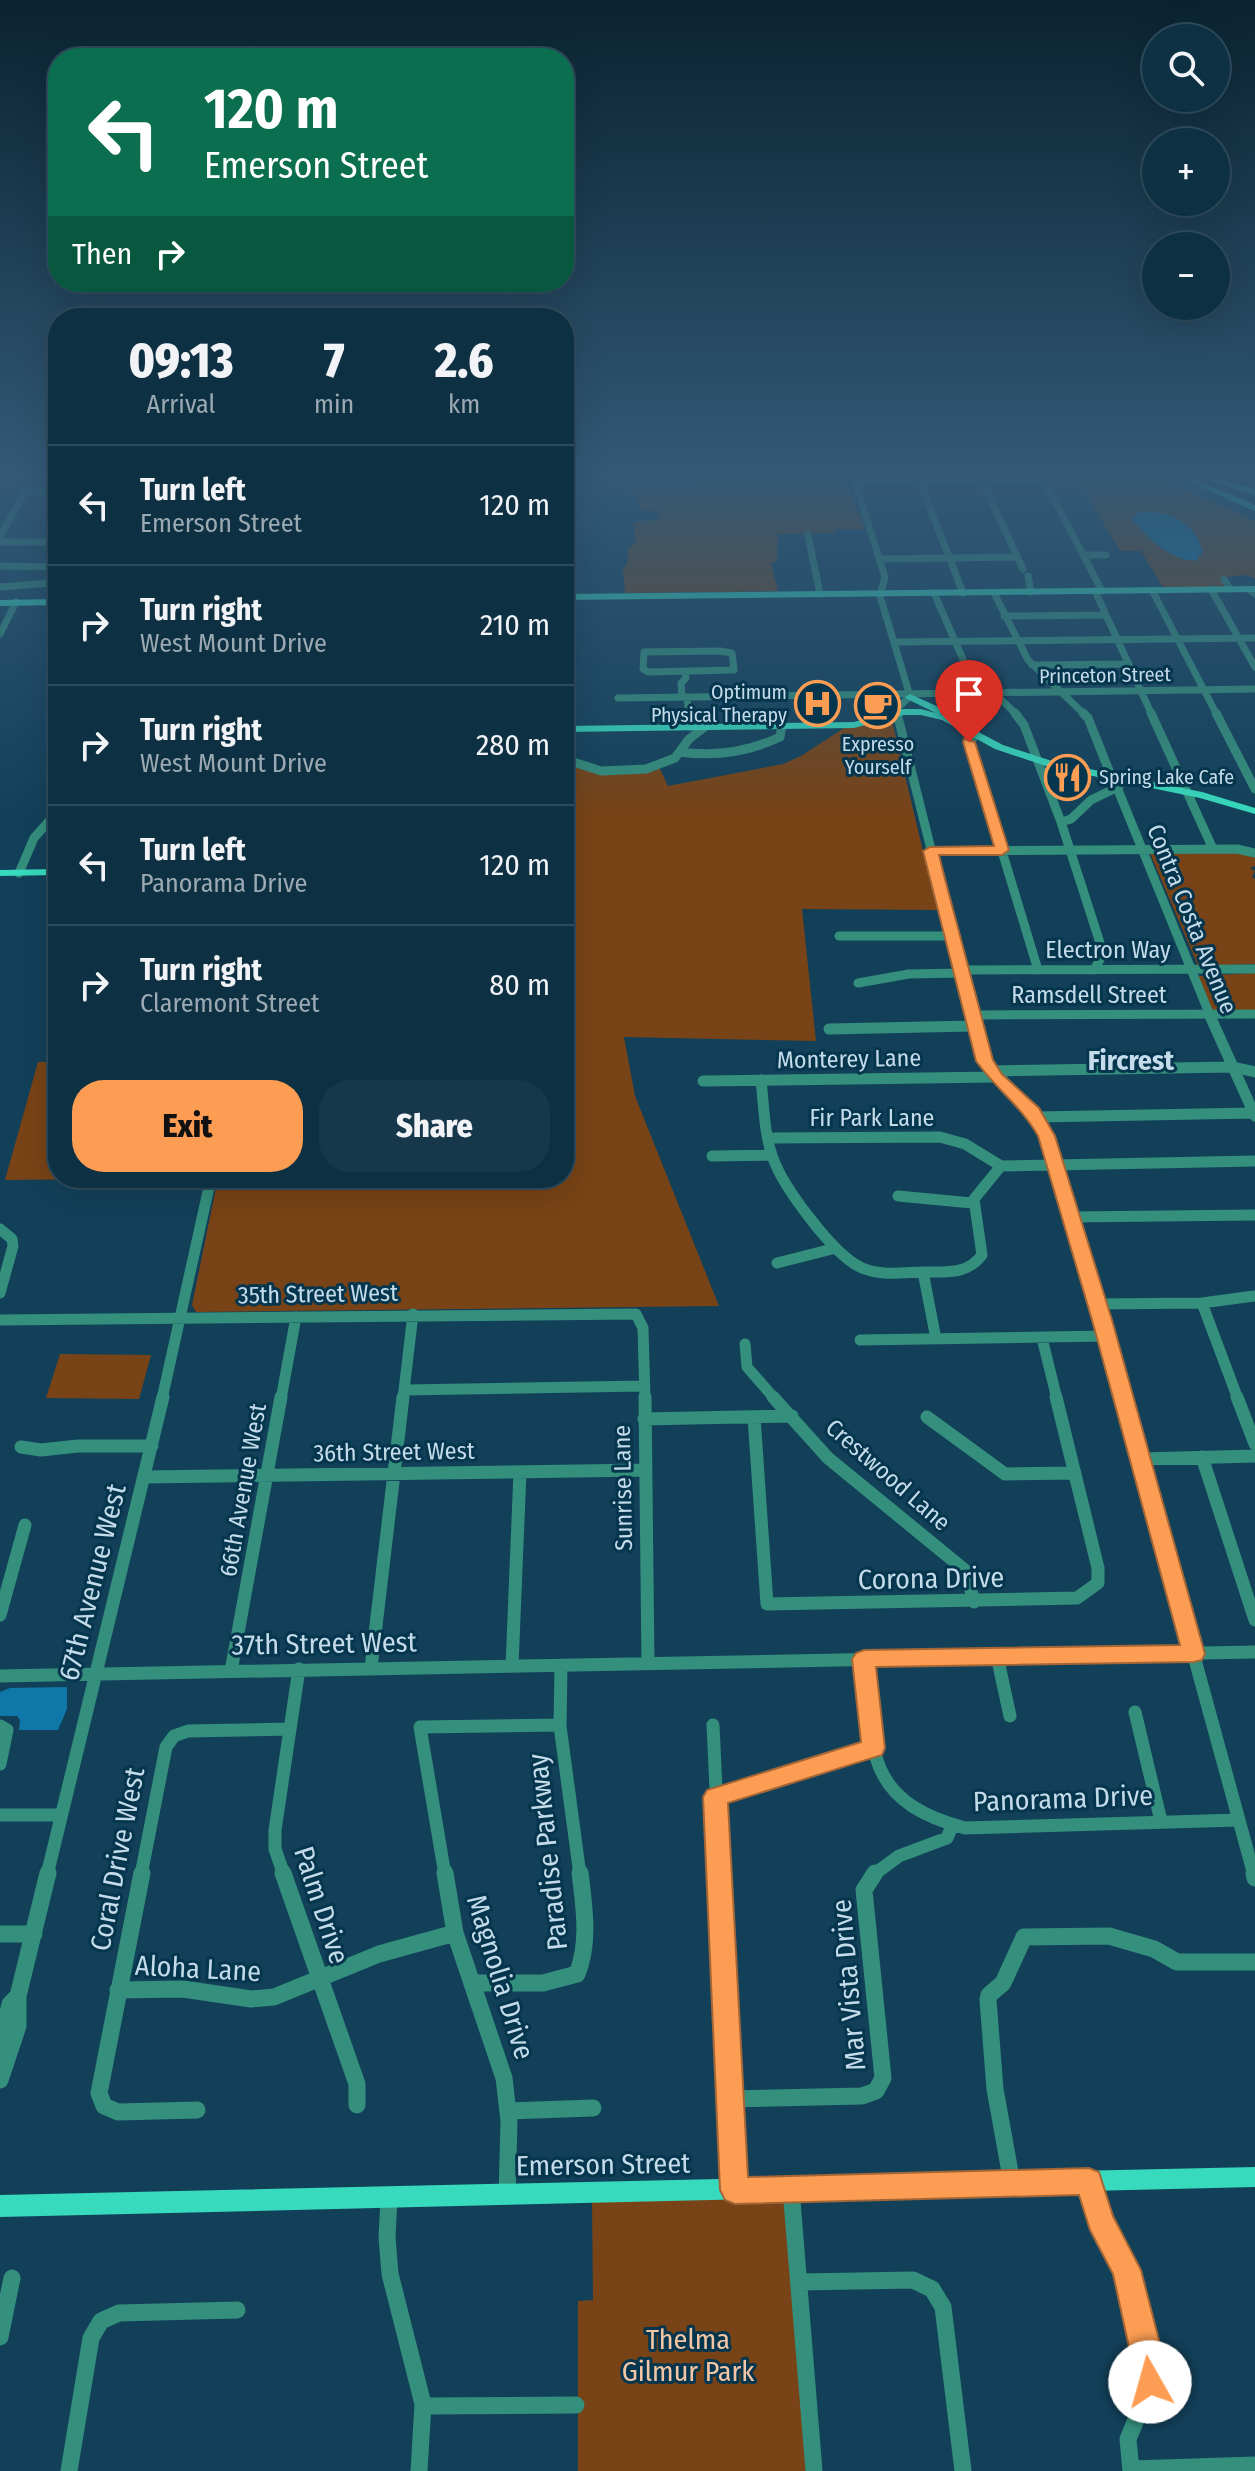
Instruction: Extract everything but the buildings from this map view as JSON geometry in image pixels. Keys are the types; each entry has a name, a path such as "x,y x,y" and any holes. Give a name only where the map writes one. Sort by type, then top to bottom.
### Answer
{"main road":[{"path":"574,597 994,593 1167,587"},
{"path":"1176,587 1253,591"},
{"path":"0,603 48,602"},
{"path":"910,696 940,711 962,728"},
{"path":"574,729 872,722 935,714 975,736 1038,760 1109,778 1120,784 1188,792 1255,811"},
{"path":"0,873 48,872"},
{"name":"Emerson Street","path":"0,2206 1255,2177"}],"street":[{"path":"819,587 820,594"},
{"path":"881,587 879,593 910,696 899,707 898,719 982,1054 994,1074 1037,1117 1047,1136 1141,1459 1255,1878"},
{"path":"961,587 963,593"},
{"path":"1030,587 1031,592"},
{"path":"1097,587 1106,615 1213,849"},
{"path":"1211,589 1255,667"},
{"path":"1152,590 1255,789"},
{"path":"934,593 953,641 969,669 1021,720 1038,760 1103,954 1094,970"},
{"path":"994,593 1016,641 1032,665 1088,718 1110,773 1109,778"},
{"path":"0,634 16,602"},
{"path":"1004,616 1106,615"},
{"path":"894,642 1255,638"},
{"path":"720,651 733,655 734,670 685,672 645,672 642,654 720,651"},
{"path":"1032,665 1129,664"},
{"path":"685,672 686,678 681,683 691,726"},
{"name":"Princeton Street","path":"618,698 1255,689"},
{"path":"680,752 703,756 750,748 777,739 781,735 782,725"},
{"path":"574,763 590,769 630,772 665,764 706,726"},
{"path":"975,736 969,742 1038,970"},
{"path":"1061,822 1071,819 1081,807 1120,784"},
{"name":"Contra Costa Avenue","path":"1120,784 1142,850 1254,1114"},
{"path":"19,873 30,843 48,822"},
{"path":"930,851 1213,849 1255,853"},
{"path":"839,936 952,936"},
{"name":"Electron Way","path":"858,983 916,973 1255,969"},
{"name":"Ramsdell Street","path":"829,1029 973,1021 1255,1014"},
{"name":"Monterey Lane","path":"703,1081 1233,1067 1255,1072"},
{"path":"761,1080 772,1155 778,1171 836,1248 848,1261 869,1270 958,1271 980,1259 981,1245 972,1203 978,1187 1001,1166 1255,1161"},
{"path":"1037,1117 1254,1114"},
{"name":"Fir Park Lane","path":"769,1138 940,1137 965,1144 1001,1166"},
{"path":"712,1156 772,1155"},
{"name":"67th Avenue West","path":"0,2080 19,2019 22,2004 18,1996 152,1446 209,1188"},
{"path":"898,1196 972,1203"},
{"path":"1070,1217 1255,1215"},
{"path":"0,1229 12,1239 12,1253 0,1293"},
{"path":"777,1263 836,1248"},
{"path":"923,1272 936,1339"},
{"path":"1097,1304 1202,1303 1254,1296"},
{"path":"1202,1303 1255,1444"},
{"path":"371,1668 413,1314"},
{"name":"35th Street West","path":"0,1320 636,1314"},
{"name":"Sunrise Lane","path":"636,1314 643,1328 648,1663"},
{"name":"66th Avenue West","path":"231,1671 296,1317"},
{"path":"860,1340 1106,1336"},
{"path":"927,1417 1005,1474 1075,1473 1042,1338"},
{"name":"Crestwood Lane","path":"745,1344 747,1367 828,1458 966,1571 974,1602"},
{"path":"405,1390 644,1386"},
{"path":"644,1419 792,1416"},
{"name":"Corona Drive","path":"754,1417 767,1604 1067,1600 1082,1596 1098,1583 1098,1568 1075,1473"},
{"path":"21,1447 41,1450 78,1446 152,1446"},
{"path":"1141,1459 1255,1456"},
{"path":"1202,1457 1255,1620"},
{"name":"36th Street West","path":"144,1477 645,1470"},
{"path":"512,1666 520,1472"},
{"path":"0,1615 25,1525"},
{"name":"37th Street West","path":"0,1676 1255,1652"},
{"path":"997,1656 1010,1716"},
{"name":"Panorama Drive","path":"864,1659 879,1773 894,1795 915,1810 952,1826 1239,1820"},
{"name":"Paradise Parkway","path":"474,1983 561,1981 577,1974 585,1961 586,1919 559,1725 561,1665"},
{"name":"Palm Drive","path":"299,1669 275,1830 275,1849 357,2084 357,2105"},
{"path":"1135,1712 1161,1821"},
{"name":"Magnolia Drive","path":"507,2196 508,2111 504,2078 455,1933 420,1727 559,1725"},
{"path":"713,1725 735,2190"},
{"path":"0,1764 7,1734 2,1726"},
{"name":"Coral Drive West","path":"197,2110 118,2112 106,2108 99,2093 169,1741 188,1731 290,1729"},
{"path":"715,1797 874,1748"},
{"path":"0,1815 61,1815"},
{"name":"Mar Vista Drive","path":"730,2099 862,2096 876,2091 883,2078 864,1890 868,1879 881,1865 947,1838 952,1826"},
{"path":"0,1933 34,1934"},
{"name":"Aloha Lane","path":"118,1990 198,1990 262,1999 285,1994 379,1954 455,1933"},
{"path":"1012,2183 987,2004 989,1995 1001,1989 1006,1981 1024,1937 1109,1936 1154,1949 1177,1962 1255,1962"},
{"path":"508,2111 593,2108"},
{"path":"1089,2181 1100,2220 1127,2270 1151,2372 1150,2382 1127,2434 1131,2470 1255,2465"},
{"path":"791,2189 814,2471"},
{"path":"389,2199 387,2237 390,2274 423,2406 419,2471"},
{"path":"0,2337 12,2278"},
{"path":"800,2282 913,2280 931,2287 938,2295 943,2307 963,2471"},
{"path":"69,2471 91,2338 101,2321 119,2313 237,2310"},
{"path":"423,2406 576,2405"}],"green space":[{"path":"625,587 777,587 778,591 625,593"},
{"path":"883,722 893,725 937,910 802,909 816,1041 624,1037 635,1096 719,1306 196,1312 192,1305 216,1188 574,1188 574,765 611,774 660,769 668,786 783,764 844,728"},
{"path":"1149,851 1237,851 1255,857 1255,866 1250,868 1255,871 1252,877 1255,879 1255,964 1198,966"},
{"path":"1255,973 1255,1011 1212,1010 1198,976"},
{"path":"38,1062 48,1062 48,1180 5,1180"},
{"path":"60,1354 151,1355 139,1399 46,1398"},
{"name":"Thelma Gilmur Park","path":"778,2197 787,2203 806,2471 578,2471 578,2301 593,2300 592,2201"}],"water":[{"path":"67,1687 67,1709 58,1730 19,1730 20,1720 17,1716 0,1716 0,1692 10,1688"}],"place":[{"name":"Optimum Physical Therapy","path":"818,703"},
{"name":"Expresso Yourself","path":"878,705"},
{"name":"Spring Lake Cafe","path":"1068,777"}],"district":[{"name":"Fircrest","path":"1131,1060"}],"route":[{"path":"969,742 1002,850 930,851 984,1061 996,1077 1033,1112 1047,1136 1102,1320 1194,1654 864,1659 874,1748 715,1797 735,2190 1089,2181 1105,2232 1127,2270 1147,2352 1150,2382"}]}
